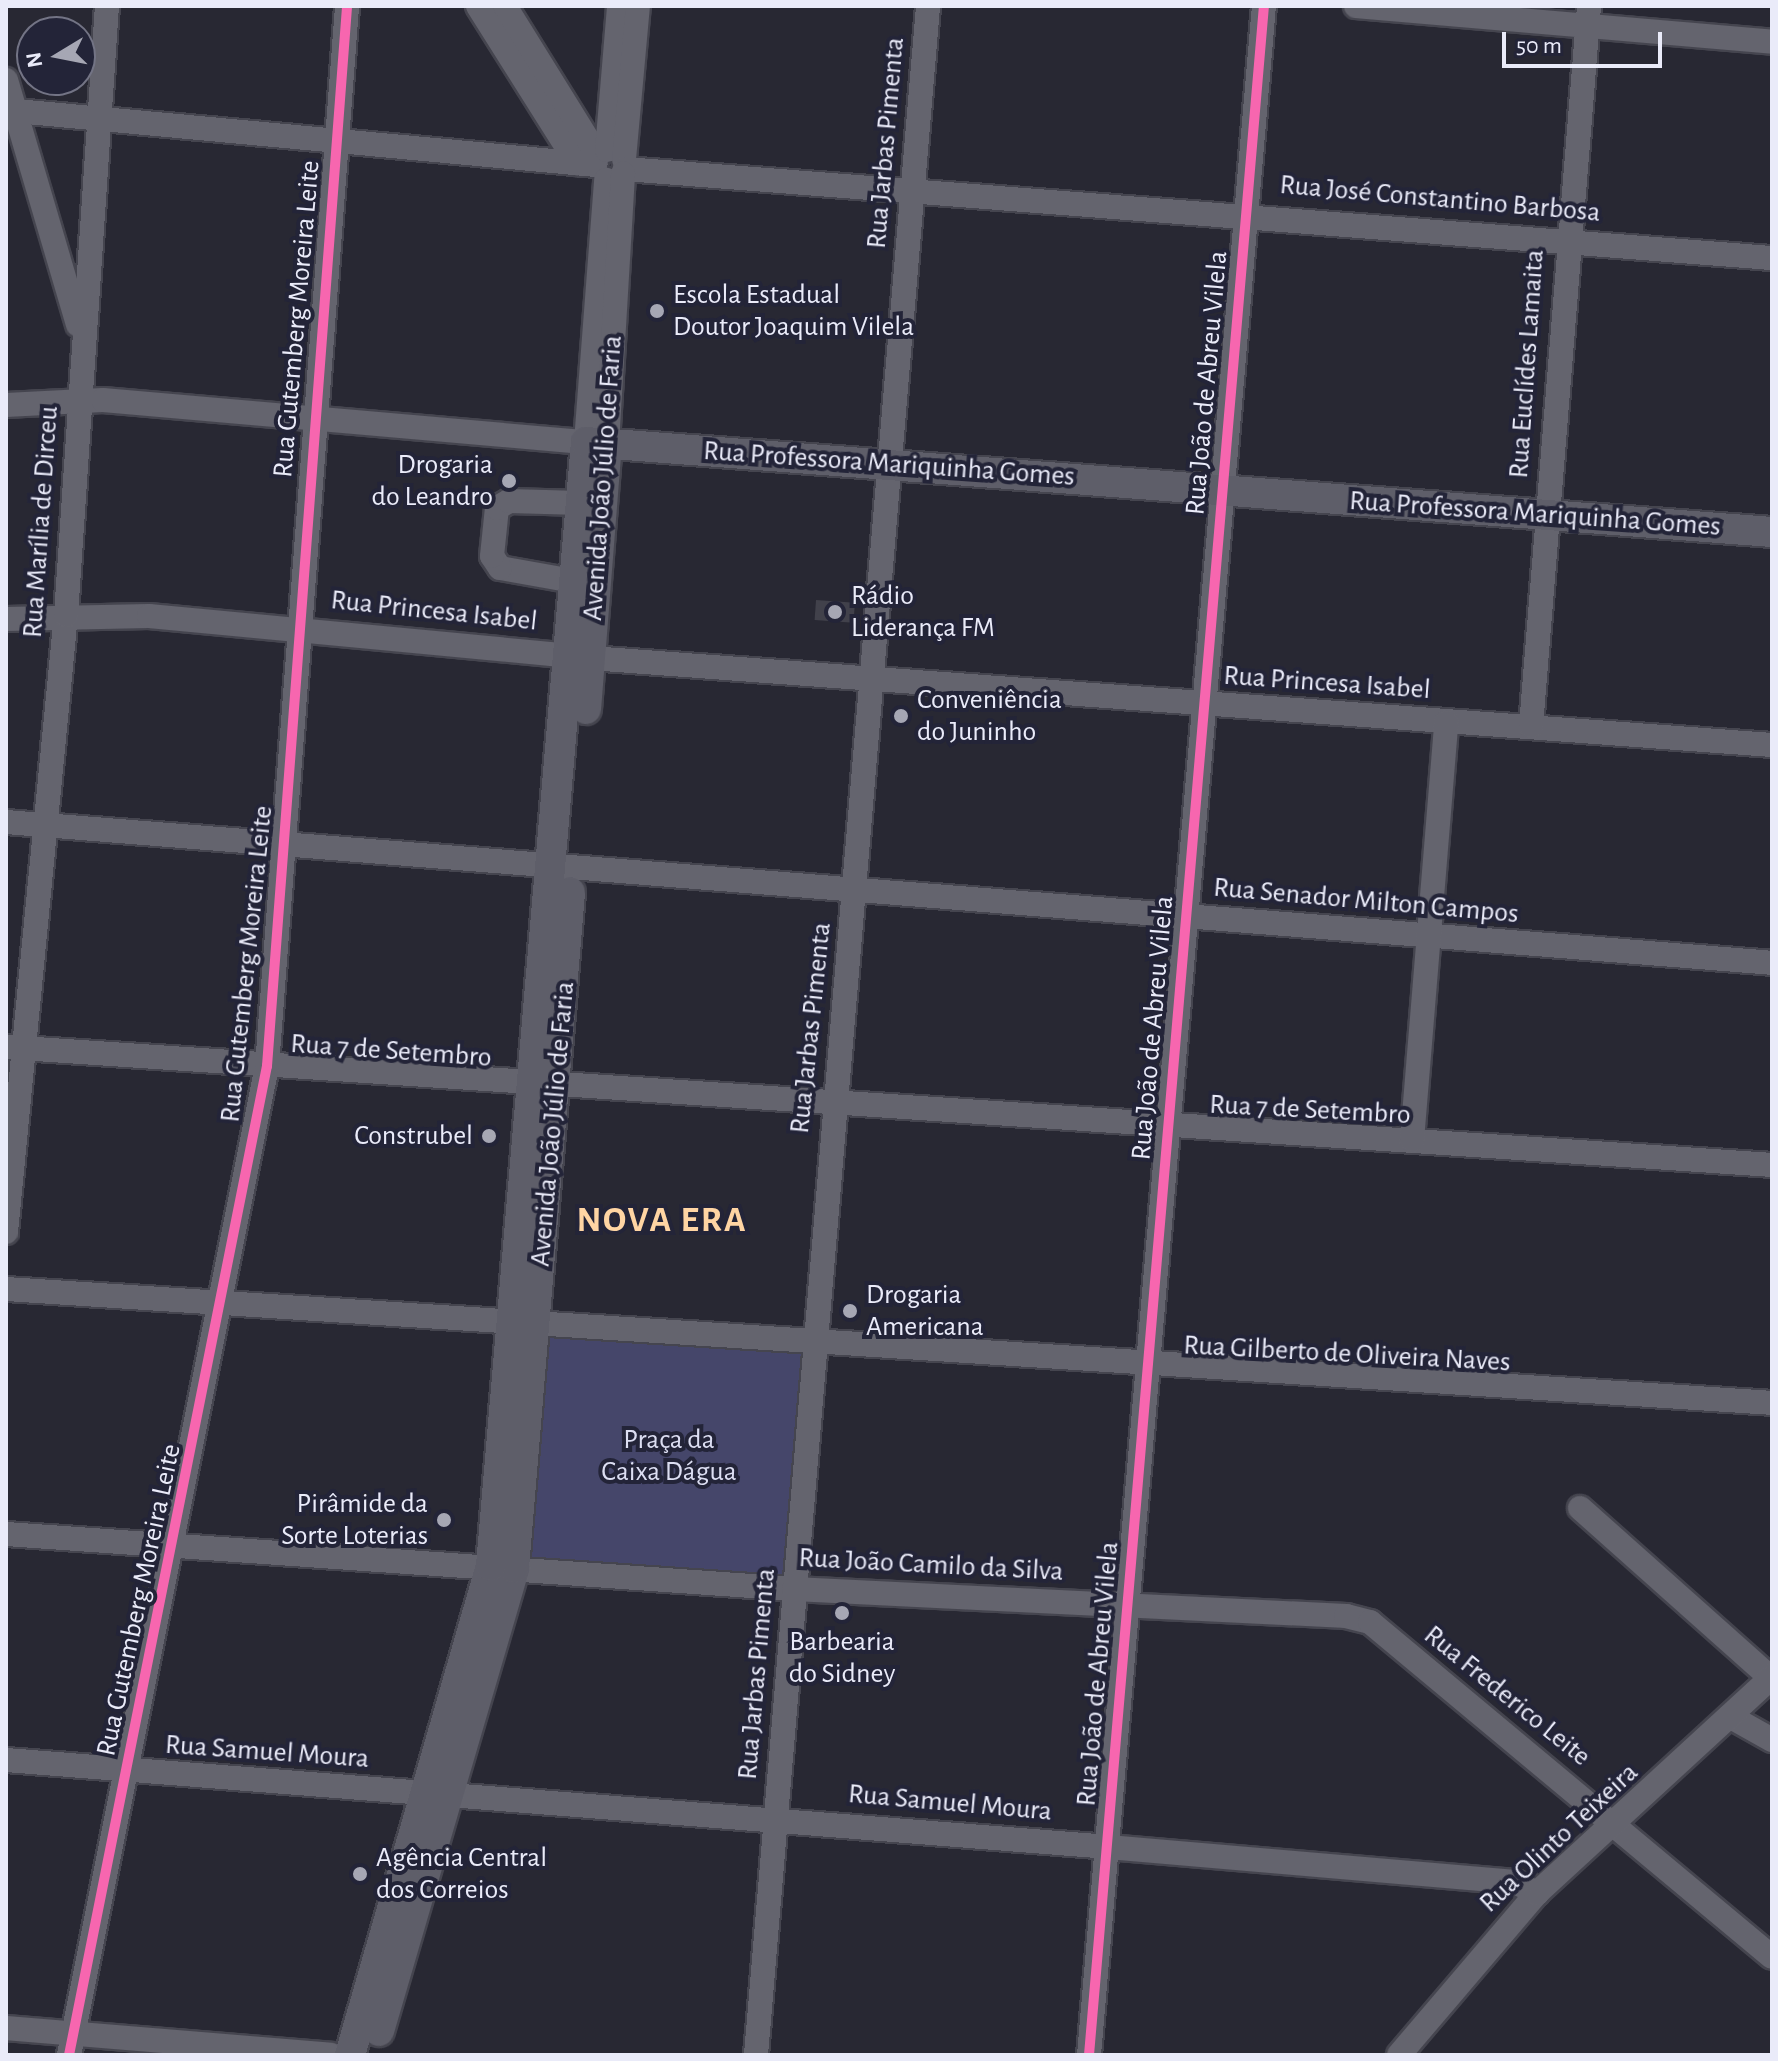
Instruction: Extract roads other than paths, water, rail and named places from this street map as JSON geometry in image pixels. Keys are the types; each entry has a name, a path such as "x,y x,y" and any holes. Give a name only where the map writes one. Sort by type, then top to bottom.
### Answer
{"main road":[{"name":"Rua Professora Mariquinha Gomes","path":"596,443 886,461 1546,517 1772,532"},
{"name":"Avenida João Júlio de Faria","path":"580,657 573,581 581,503 596,443"},
{"name":"Avenida João Júlio de Faria","path":"371,2055 503,1567 526,1323 596,443"},
{"name":"Avenida João Júlio de Faria","path":"350,2055 440,1794"}],"street":[{"name":"Rua Marília de Dirceu","path":"6,1232 14,1048 66,615 82,339 107,6"},
{"name":"Rua Gutemberg Moreira Leite","path":"71,2044 225,1302 267,1066 285,846 312,418 347,6"},
{"path":"478,6 524,58 607,164"},
{"path":"505,6 524,58"},
{"name":"Avenida João Júlio de Faria","path":"619,6 625,46"},
{"name":"Avenida João Júlio de Faria","path":"596,443 607,164 625,46 638,6"},
{"name":"Rua Jarbas Pimenta","path":"756,2055 833,1102 855,887 886,461 914,190 928,6"},
{"name":"Rua João de Abreu Vilela","path":"1089,2055 1264,6"},
{"path":"1356,6 1588,16 1772,42"},
{"name":"Rua Euclídes Lamaita","path":"1531,726 1566,239 1588,16"},
{"path":"6,80 11,110 82,339"},
{"name":"Rua José Constantino Barbosa","path":"11,110 914,190 1246,213 1772,258"},
{"name":"Rua Professora Mariquinha Gomes","path":"6,405 79,399 596,443"},
{"path":"573,581 500,568 493,544 497,508 509,501 581,503"},
{"name":"Rua Princesa Isabel","path":"6,619 66,615 299,627 580,657 1772,745"},
{"path":"1412,1140 1446,722"},
{"name":"Rua Senador Milton Campos","path":"6,822 562,869 855,887 1772,963"},
{"name":"Rua 7 de Setembro","path":"14,1048 545,1086 833,1102 1772,1165"},
{"name":"Rua Gilberto de Oliveira Naves","path":"6,1289 816,1341 1150,1366 1772,1403"},
{"path":"1580,1508 1771,1677"},
{"name":"Rua João Camilo da Silva","path":"6,1534 794,1589 1346,1616"},
{"name":"Rua Frederico Leite","path":"1346,1616 1370,1622 1772,1957"},
{"name":"Rua Olinto Teixeira","path":"1404,2053 1537,1893 1616,1825 1771,1677"},
{"path":"1731,1717 1772,1740"},
{"name":"Rua Samuel Moura","path":"6,1760 127,1772 774,1819 1515,1882 1537,1893"},
{"path":"6,2028 71,2044 331,2055"}],"place":[{"name":"Escola Estadual Doutor Joaquim Vilela","path":"657,311"},
{"name":"Drogaria do Leandro","path":"509,481"},
{"name":"Rádio Liderança FM","path":"835,612"},
{"name":"Conveniência do Juninho","path":"901,716"},
{"name":"Construbel","path":"489,1136"},
{"name":"Drogaria Americana","path":"850,1311"},
{"name":"Pirâmide da Sorte Loterias","path":"444,1520"},
{"name":"Barbearia do Sidney","path":"842,1613"},
{"name":"Agência Central dos Correios","path":"360,1874"}],"district":[{"name":"NOVA ERA","path":"662,1221"}],"park label":[{"name":"Praça da Caixa Dágua","path":"669,1456"}]}
